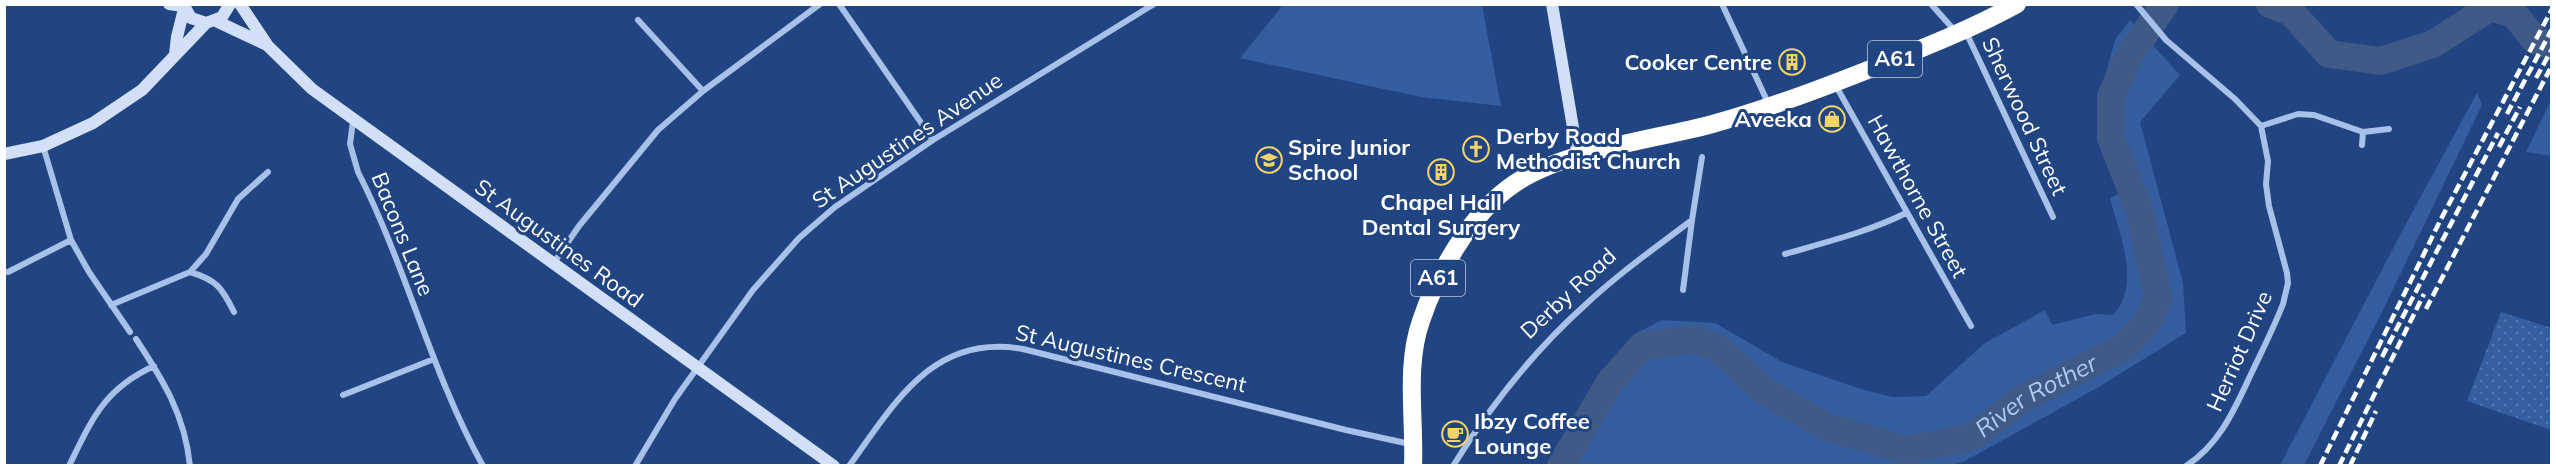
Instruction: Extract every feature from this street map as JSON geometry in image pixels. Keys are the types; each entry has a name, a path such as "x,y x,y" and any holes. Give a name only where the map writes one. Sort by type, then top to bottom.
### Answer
{"highway":[{"name":"A61","path":"1413,465 1413,357 1420,323 1441,272 1486,209 1505,191 1532,174 1578,157 1700,127 1834,83 1961,32 2017,4"}],"street":[{"path":"169,4 183,7 175,54"},
{"path":"4,154 43,146 93,123 133,97 157,76 175,54 211,22 226,12 230,4"},
{"name":"St Augustines Road","path":"240,4 250,10 268,46 312,89 353,121 834,465"},
{"path":"552,265 579,226 658,130 703,91 820,4"},
{"path":"839,4 933,140"},
{"name":"St Augustines Avenue","path":"635,465 664,416 753,290 799,238 835,207 933,140 1154,4"},
{"path":"1552,4 1578,157"},
{"path":"1722,4 1769,105"},
{"name":"Sherwood Street","path":"1931,4 1961,32 2053,217"},
{"path":"2137,6 2166,40 2235,99 2261,126 2298,114 2314,115 2363,132 2389,129"},
{"name":"St Augustines Road","path":"183,7 195,21 211,22 268,46"},
{"path":"638,20 703,91"},
{"name":"Hawthorne Street","path":"1834,83 1971,326"},
{"name":"Bacons Lane","path":"353,121 350,144 362,179 434,359 461,422 483,465"},
{"name":"Herriot Drive","path":"2186,465 2198,458 2216,440 2230,419 2283,304 2288,283 2269,206 2266,184 2268,161 2261,126"},
{"path":"2362,145 2363,132"},
{"path":"43,146 71,240 130,332"},
{"path":"1683,290 1702,157"},
{"path":"111,305 190,272 206,254 238,199 268,172"},
{"path":"1785,254 1859,233 1906,213"},
{"name":"Derby Road","path":"1453,465 1475,431 1527,365 1583,306 1692,220"},
{"path":"8,272 71,240"},
{"path":"190,272 206,277 219,285 234,312"},
{"path":"136,339 154,366 180,414 190,465"},
{"name":"St Augustines Crescent","path":"849,465 911,385 933,366 951,356 987,345 1023,349 1414,445"},
{"path":"343,395 434,359"},
{"path":"69,465 107,398 126,381 154,366"}],"shaded area":[{"path":"1283,5 1482,5 1501,106 1421,97 1240,58"},
{"path":"2130,20 2180,75 2140,122 2183,283 2186,333 2097,388 1963,462 1951,465 1573,465 1615,390 1646,354 1635,334 1662,320 1715,323 1782,362 1892,397 1926,396 1985,343 2045,310 2052,325 2096,314 2113,315 2122,303 2127,274 2123,242 2110,198 2122,192 2101,135 2100,95 2115,40"},
{"path":"2477,93 2482,105 2381,314 2304,465 2280,465 2400,235"},
{"path":"2551,100 2551,156 2526,152"},
{"path":"2501,312 2551,328 2551,430 2467,401"}],"waterway":[{"name":"River Rother","path":"1561,466 1610,382 1642,346 1695,339 1719,349 1764,391 1825,426 1906,450 1972,437 2022,399 2124,347 2147,323 2158,298 2139,209 2111,138 2111,97 2129,56 2165,4"},
{"name":"River Rother","path":"2270,4 2291,12 2329,54 2381,61 2433,44 2491,7 2514,14 2535,40 2552,46"}],"railway":[{"path":"2320,466 2440,221 2552,9"},
{"path":"2507,114 2552,29"},
{"path":"2536,78 2552,49"},
{"path":"2426,309 2550,69"},
{"path":"2499,147 2520,107"},
{"path":"2382,357 2498,133"},
{"path":"2339,466 2424,294"},
{"path":"2350,466 2376,411"}],"place":[{"name":"Cooker Centre","path":"1792,62"},
{"name":"Aveeka","path":"1832,119"},
{"name":"Derby Road Methodist Church","path":"1476,149"},
{"name":"Spire Junior School","path":"1269,160"},
{"name":"Chapel Hall Dental Surgery","path":"1441,172"},
{"name":"Ibzy Coffee Lounge","path":"1455,434"}]}
